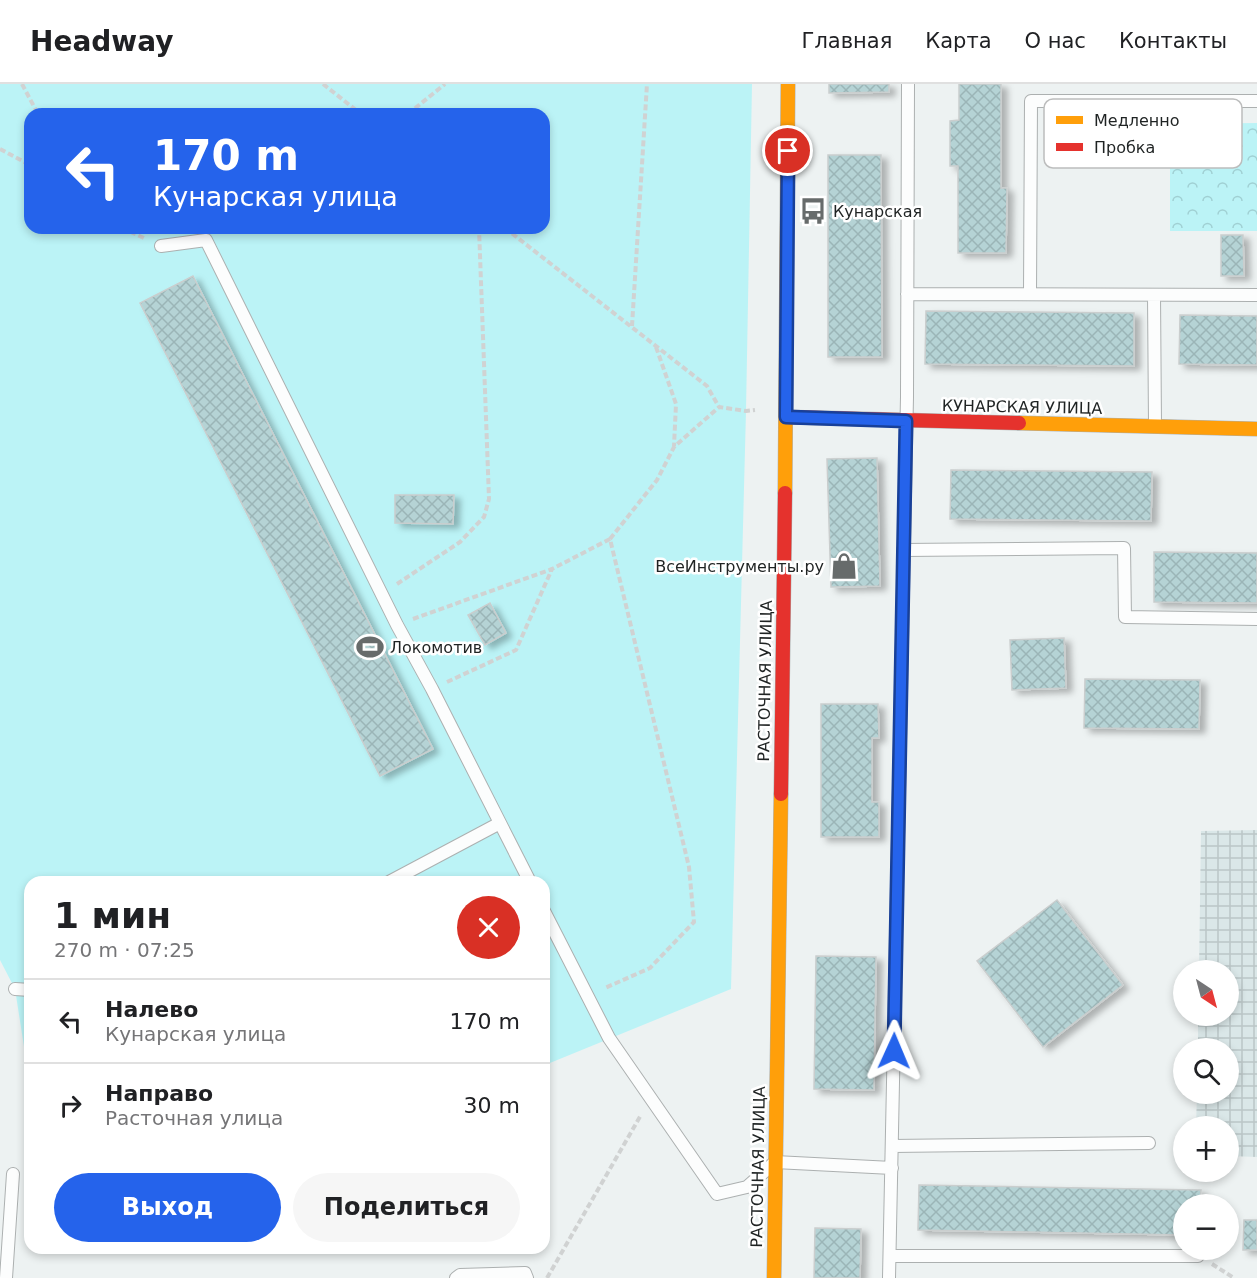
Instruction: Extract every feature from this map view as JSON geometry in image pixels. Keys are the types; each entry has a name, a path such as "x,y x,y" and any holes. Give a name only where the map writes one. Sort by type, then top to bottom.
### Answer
{"main road":[{"name":"РАСТОЧНАЯ УЛИЦА","path":"774,1278 786,417 788,84"},
{"name":"КУНАРСКАЯ УЛИЦА","path":"786,417 1257,429"}],"lane":[{"path":"890,1278 906,421 908,84"},
{"path":"1030,294 1030,101 1044,101"},
{"path":"161,246 206,240 397,625 527,876"},
{"path":"907,294 1257,295"},
{"path":"1154,295 1155,427"},
{"path":"903,550 1124,548 1125,617 1257,619"},
{"path":"400,876 500,823"},
{"path":"550,923 609,1038 717,1194 747,1187 775,1162 892,1168"},
{"path":"15,989 24,990"},
{"path":"892,1146 1149,1143"},
{"path":"6,1278 13,1174"},
{"path":"890,1256 1173,1256"},
{"path":"456,1278 460,1275 525,1273 527,1278"}],"path":[{"path":"22,84 35,108"},
{"path":"322,84 353,108"},
{"path":"415,108 445,84"},
{"path":"632,327 647,84"},
{"path":"0,148 24,162"},
{"path":"135,234 161,246"},
{"path":"382,594 460,542 484,518 489,499 479,234"},
{"path":"513,234 706,386 719,407 755,410"},
{"path":"656,346 676,404 674,447"},
{"path":"397,625 552,568 610,539 657,480 674,447 719,407"},
{"path":"588,996 650,968 694,922 689,867 610,539"},
{"path":"432,689 516,650 552,568"},
{"path":"547,1278 651,1098"}],"shaded area":[{"path":"1257,830 1257,1157 1239,1156 1239,1116 1196,1116 1197,1104 1239,1104 1239,1038 1198,1038 1198,1026 1239,1026 1239,960 1199,960 1201,831"}],"green space":[{"name":"Локомотив","path":"0,84 752,84 731,989 550,1063 550,876 24,876 24,1047 15,989 0,960"},
{"path":"1242,123 1257,123 1257,231 1170,231 1170,168 1242,168"}],"building":[{"path":"829,84 889,84 889,92 829,93"},
{"path":"959,84 1001,84 1001,188 1007,188 1006,253 958,253 958,166 950,166 950,121 959,120"},
{"path":"828,155 881,155 882,357 828,357"},
{"path":"1221,235 1243,235 1244,276 1221,276"},
{"path":"193,276 433,749 380,776 140,303"},
{"path":"926,311 1134,313 1134,366 925,364"},
{"path":"1180,315 1257,316 1257,365 1179,364"},
{"path":"877,458 880,586 831,587 827,459"},
{"path":"951,470 1152,472 1151,521 950,519"},
{"path":"395,495 454,495 453,524 395,523"},
{"path":"1154,552 1257,553 1257,603 1154,602"},
{"path":"490,603 506,633 485,645 468,615"},
{"path":"1064,638 1066,688 1012,690 1010,640"},
{"path":"1085,679 1200,680 1199,729 1084,728"},
{"path":"821,704 878,704 879,738 872,738 872,802 879,802 879,837 821,837"},
{"path":"1057,900 1123,985 1043,1047 977,961"},
{"path":"816,956 876,957 874,1090 814,1089"},
{"path":"919,1185 1201,1190 1201,1194 1173,1194 1173,1235 918,1230"},
{"path":"1244,1220 1257,1220 1257,1250 1243,1250"},
{"path":"815,1228 861,1229 860,1278 814,1278"}],"traffic: slow":[{"path":"785,493 788,84"},
{"path":"1019,423 1257,429"},
{"path":"774,1278 781,794"}],"traffic: jam":[{"path":"786,417 1019,423"},
{"path":"781,794 785,493"}],"place":[{"name":"Кунарская","path":"813,211"},
{"name":"ВсеИнструменты.ру","path":"844,566"},
{"name":"Локомотив","path":"370,647"}],"route":[{"path":"788,151 786,417 906,421 894,1051"}]}
